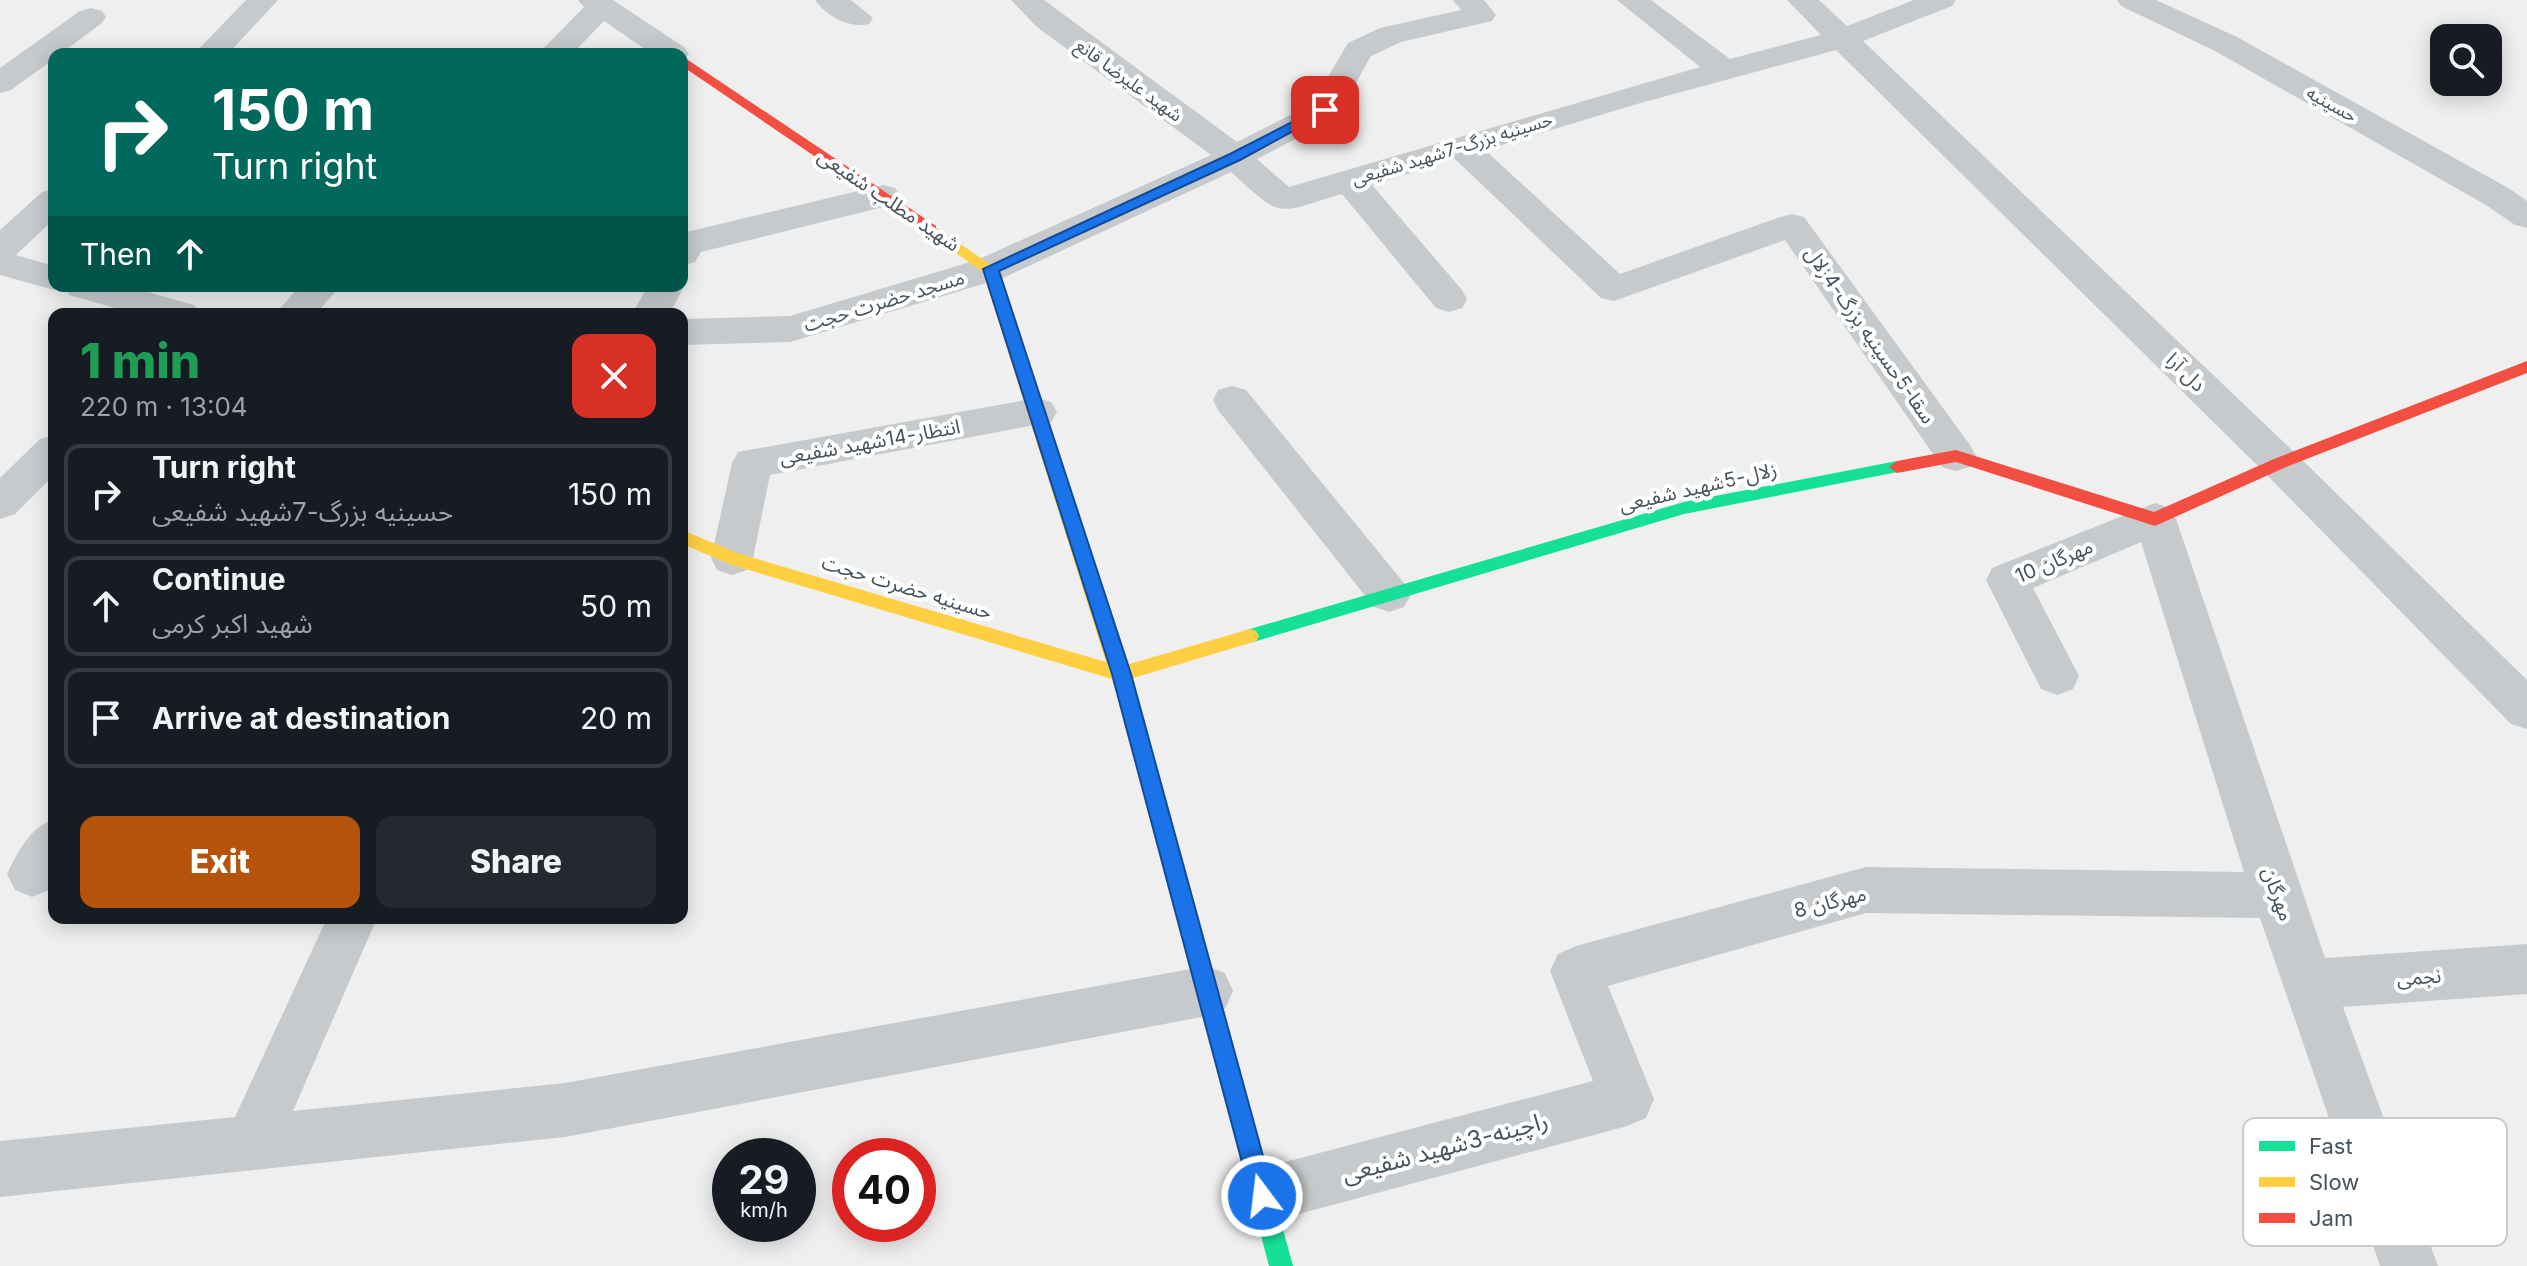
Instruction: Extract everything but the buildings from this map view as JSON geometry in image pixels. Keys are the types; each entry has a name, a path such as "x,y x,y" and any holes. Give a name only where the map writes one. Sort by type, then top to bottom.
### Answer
{"street":[{"path":"216,48 263,0"},
{"path":"830,0 858,18"},
{"name":"شهید علیرضا قانع","path":"1026,0 1048,20 1235,157"},
{"path":"1281,1266 1122,674 990,269 1235,157 1325,110 1359,50 1391,35 1481,15 1468,0"},
{"path":"1632,0 1725,71"},
{"name":"دل آرا","path":"1802,0 1839,40 2280,463 2527,710"},
{"name":"حسینیه بزرگ-7شهید شفیعی","path":"1235,157 1283,200 1839,40 1941,0"},
{"name":"حسینیه","path":"2132,0 2226,44 2498,197 2527,217"},
{"path":"559,48 598,3 664,48"},
{"path":"48,48 91,17"},
{"path":"0,83 48,48"},
{"name":"شهید مطلب شفیعی","path":"688,64 990,269"},
{"name":"سقا-5حسینیه بزرگ-4زلال","path":"1461,147 1614,289 1792,225 1956,456"},
{"path":"1916,162 1957,154"},
{"path":"1349,180 1449,299"},
{"path":"688,246 883,196"},
{"path":"0,250 48,206"},
{"path":"0,263 48,276"},
{"name":"مسجد حضرت حجت","path":"688,332 790,329 990,269"},
{"path":"103,292 160,308"},
{"path":"300,308 316,292"},
{"path":"2155,519 2280,463 2527,367"},
{"path":"1232,400 1389,595"},
{"name":"انتظار-14شهید شفیعی","path":"732,558 752,463 1037,412"},
{"path":"0,503 48,456"},
{"name":"زلال-5شهید شفیعی","path":"1122,674 1684,508 1956,456 2155,519"},
{"name":"مهرگان 10","path":"2057,676 2007,580 2155,519"},
{"name":"مهرگان","path":"2155,519 2355,1118"},
{"name":"حسینیه حضرت حجت","path":"688,540 732,558 1122,674"},
{"name":"مهرگان 8","path":"1627,1099 1576,971 1866,890 2279,895"},
{"path":"251,1143 349,924"},
{"name":"نجمی","path":"2311,984 2527,969"},
{"path":"0,1169 565,1110 1207,991"},
{"name":"راچینه-3شهید شفیعی","path":"1262,1196 1627,1099"},
{"name":"مهرگان","path":"2402,1246 2409,1266"}],"traffic: fast":[{"path":"1250,636 1684,508 1897,467"},
{"path":"1134,720 1281,1266"}],"traffic: slow":[{"path":"931,229 990,269 1134,720"},
{"path":"688,540 732,558 1122,674 1250,636"}],"traffic: jam":[{"path":"688,64 931,229"},
{"path":"1897,467 1956,456 2155,519 2280,463 2527,367"}],"route":[{"path":"1262,1196 1122,674 990,269 1235,157 1325,110"}]}
